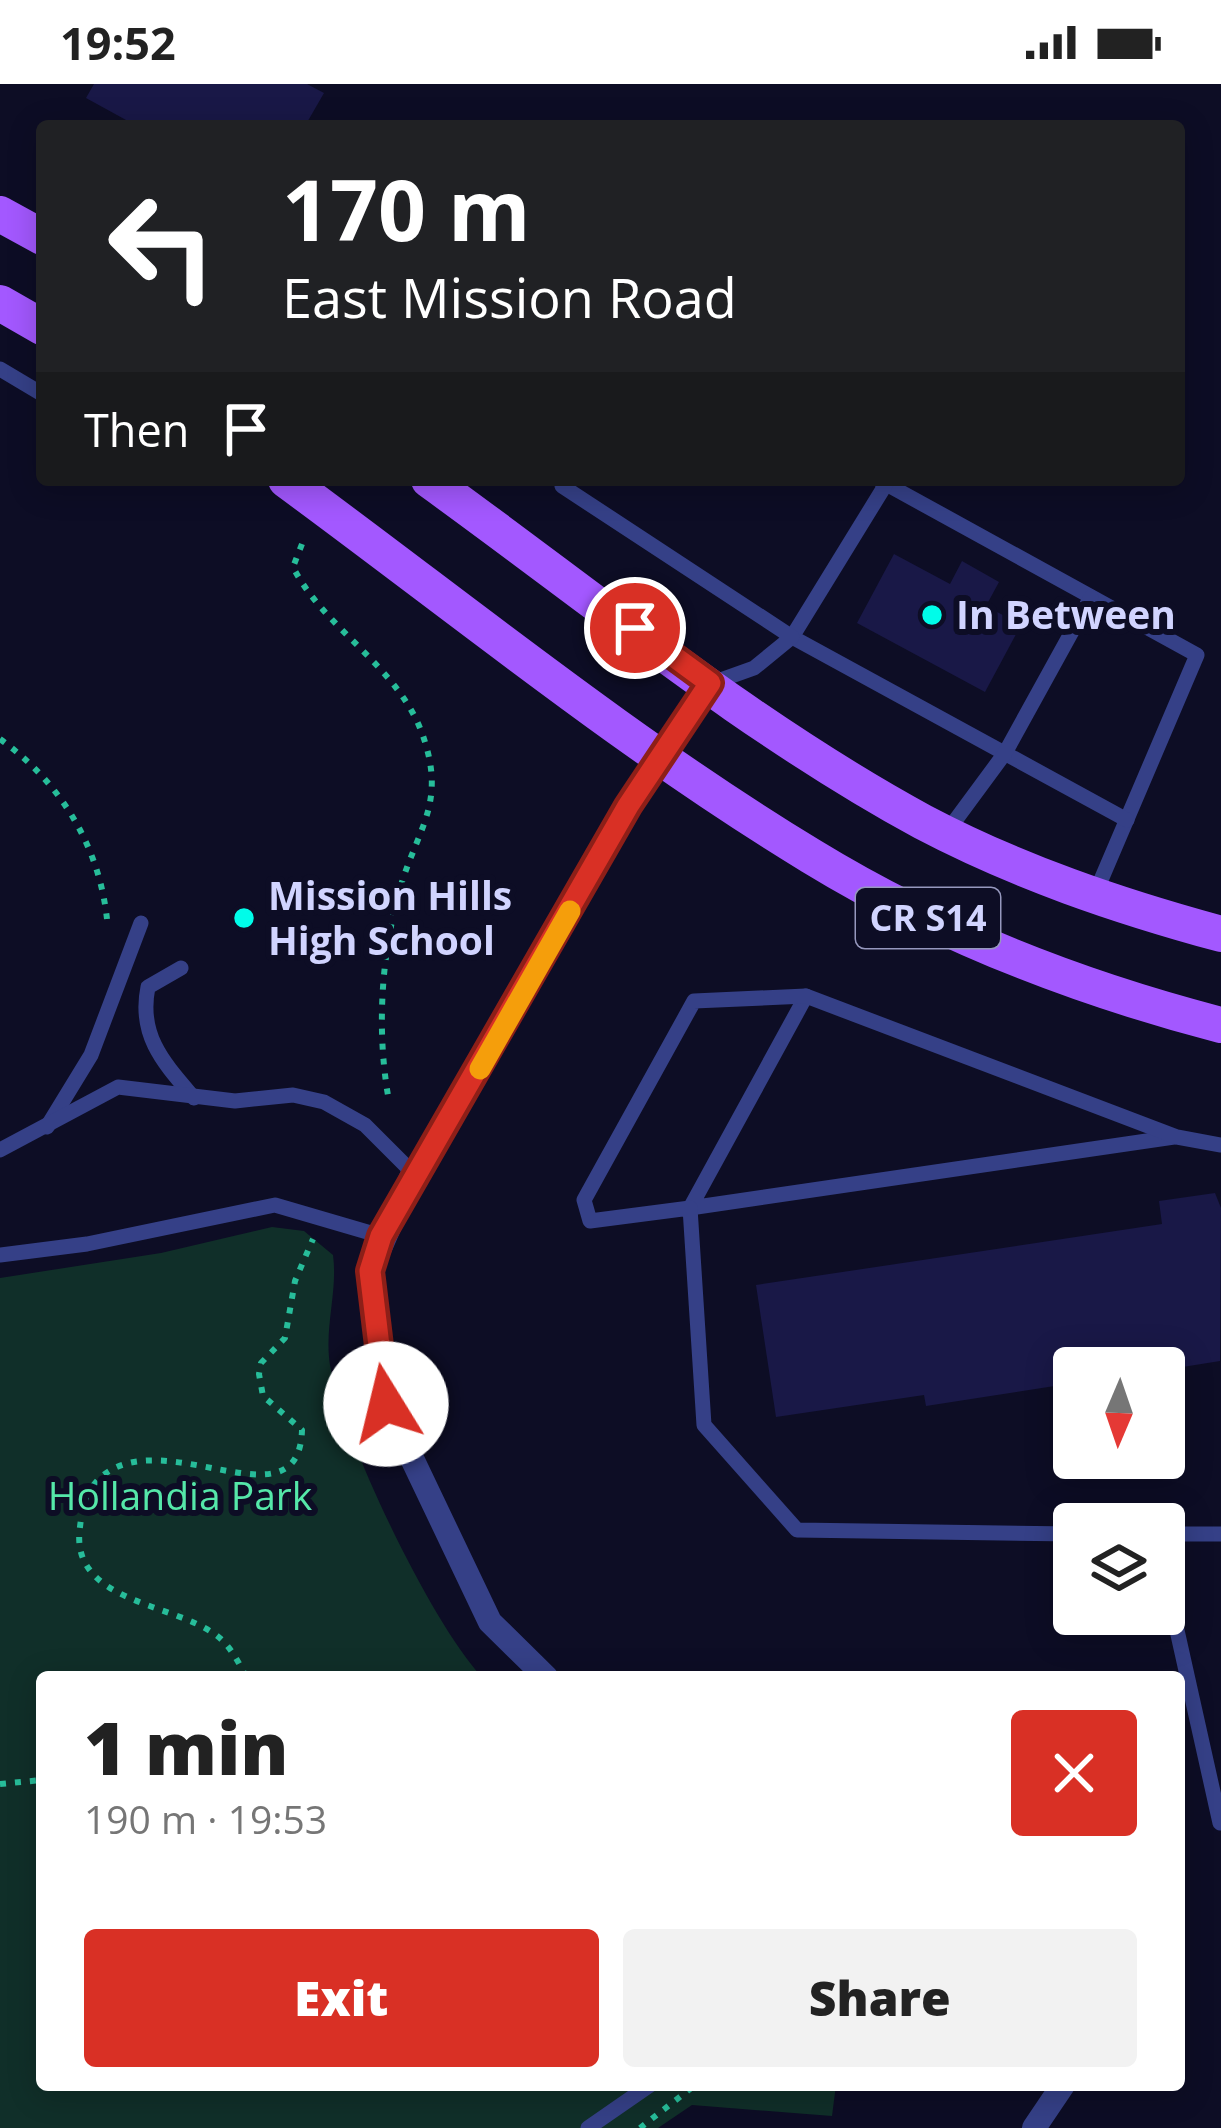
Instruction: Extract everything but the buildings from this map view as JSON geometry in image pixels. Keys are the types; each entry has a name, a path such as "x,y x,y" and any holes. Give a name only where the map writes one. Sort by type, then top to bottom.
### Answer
{"main road":[{"path":"0,214 36,234"},
{"path":"0,304 36,324"},
{"name":"CR S14","path":"294,486 662,755 812,857 899,904 1076,981 1221,1025"},
{"name":"CR S14","path":"437,486 775,729 946,833 1094,897 1221,934"}],"street":[{"path":"540,1671 490,1622 386,1404 370,1271 381,1236 413,1173 444,1131 662,755 710,683"},
{"path":"1034,2128 1059,2091"}],"lane":[{"path":"0,369 36,390"},
{"path":"568,486 792,637 1126,820"},
{"path":"710,683 754,668 792,637 881,486"},
{"path":"890,486 1197,655 1094,897"},
{"path":"946,833 1005,753 1091,597"},
{"path":"45,1130 91,1055 141,923"},
{"path":"181,968 148,987 143,1013 154,1051 194,1098"},
{"path":"806,995 690,1208 704,1426 797,1530 1053,1534"},
{"path":"1177,1137 590,1221 584,1200 694,1001 806,995 1177,1137 1221,1145"},
{"path":"0,1150 118,1088 236,1101 293,1095 324,1102 365,1125 413,1173"},
{"path":"0,1255 87,1244 275,1205 381,1236"},
{"path":"1185,1534 1221,1534"},
{"path":"1178,1635 1220,1822"},
{"path":"588,2128 641,2091"}],"path":[{"path":"302,544 293,567 304,589 402,693 425,739 434,784 426,829 401,883 386,974 378,1046 389,1101"},
{"path":"0,740 22,755 88,838 102,877 107,919"},
{"path":"243,1671 236,1655 214,1633 101,1581 91,1571 78,1537 82,1512 93,1484 134,1460 157,1456 261,1476 291,1469 298,1460 302,1430 263,1396 259,1374 261,1363 285,1337 296,1281 314,1235"},
{"path":"0,1784 36,1781"},
{"path":"640,2128 687,2091"}],"green space":[{"name":"Hollandia Park","path":"272,1227 304,1231 333,1255 329,1337 338,1397 370,1482 415,1574 477,1671 36,1671 36,2091 835,2091 832,2116 692,2105 658,2128 0,2128 0,1278 161,1253"}],"slow traffic":[{"path":"480,1069 570,911"}],"place":[{"name":"In Between","path":"932,615"},
{"name":"Mission Hills High School","path":"244,918"}],"route":[{"path":"386,1404 370,1271 381,1236 413,1173 444,1131 628,806 710,683 635,628"}]}
